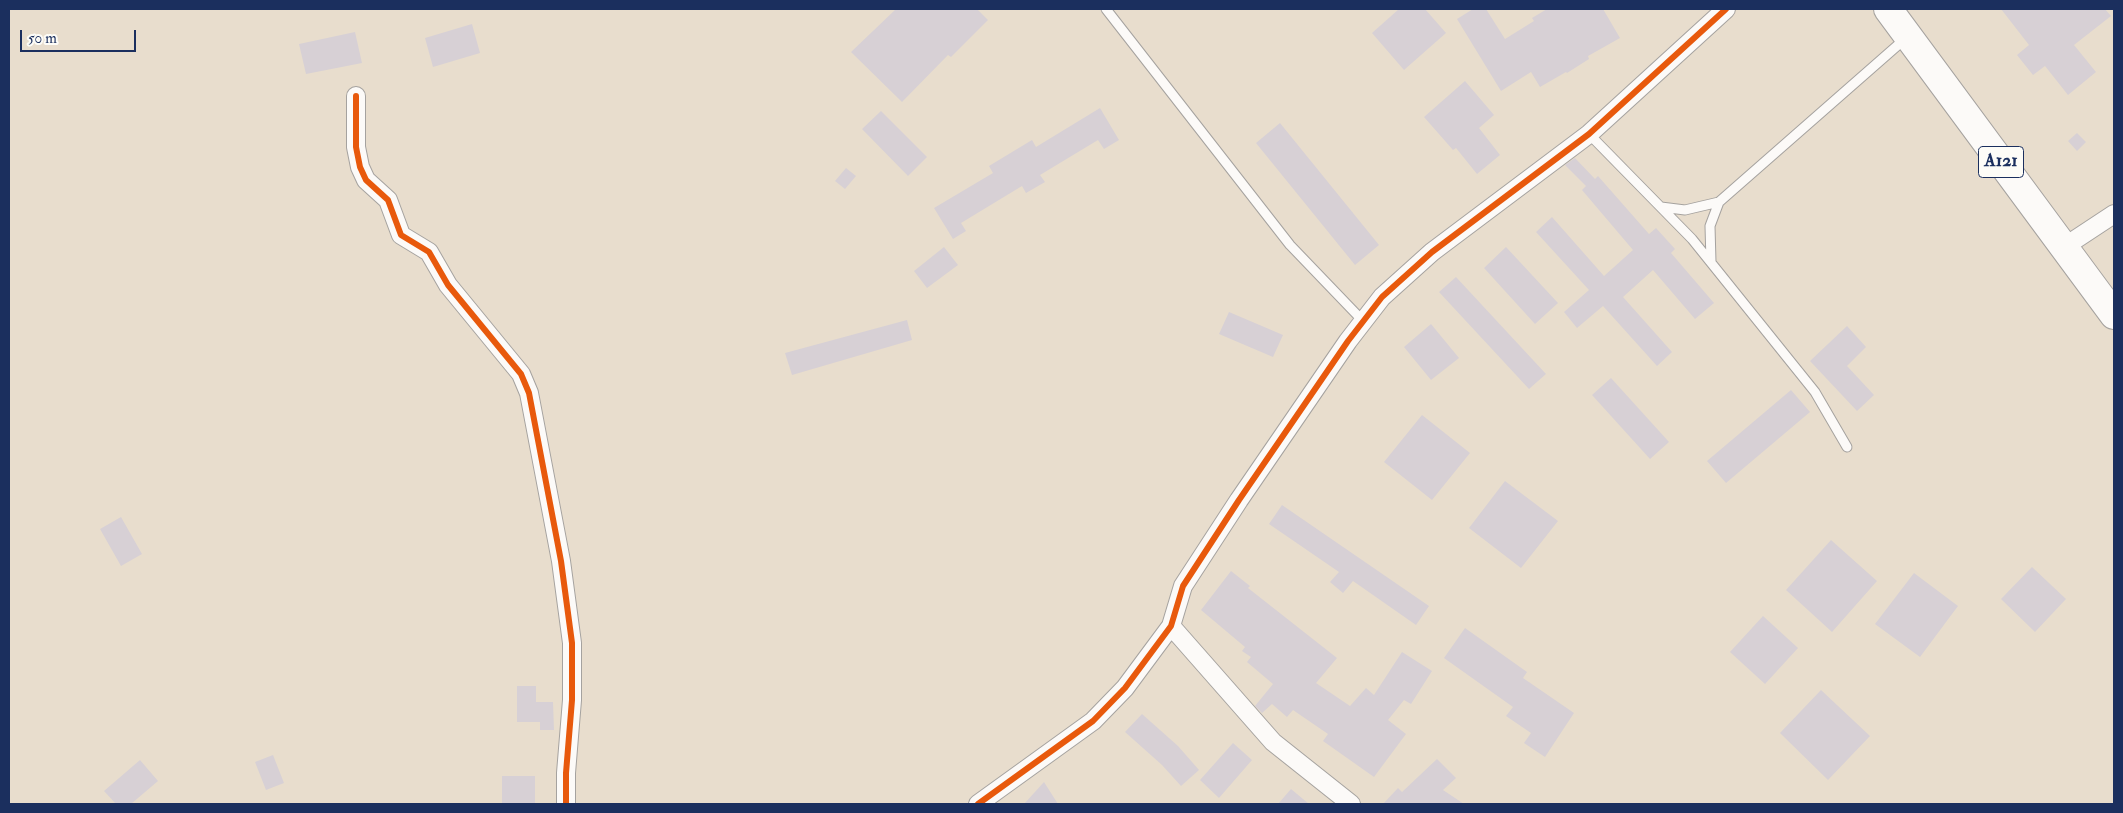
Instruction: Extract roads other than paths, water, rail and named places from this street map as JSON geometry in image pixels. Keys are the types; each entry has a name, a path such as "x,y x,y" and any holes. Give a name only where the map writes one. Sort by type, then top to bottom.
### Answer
{"main road":[{"name":"A121","path":"1888,9 2114,314"}],"street":[{"path":"978,804 1093,721 1125,688 1171,626 1184,586 1239,500 1363,321 1382,297 1411,270 1589,134 1726,9"},
{"path":"356,96 356,147 360,167 366,180 388,200 402,235 429,252 448,285 522,374 529,393 561,561 572,643 572,700 566,773 566,804"},
{"path":"2064,247 2114,214"},
{"path":"1171,626 1273,742 1350,804"}],"lane":[{"path":"1106,9 1290,245 1363,321"},
{"path":"1661,207 1685,210 1718,202 1908,36"},
{"path":"1589,134 1692,238 1815,392 1847,447"},
{"path":"1711,262 1710,226 1718,202"}]}
